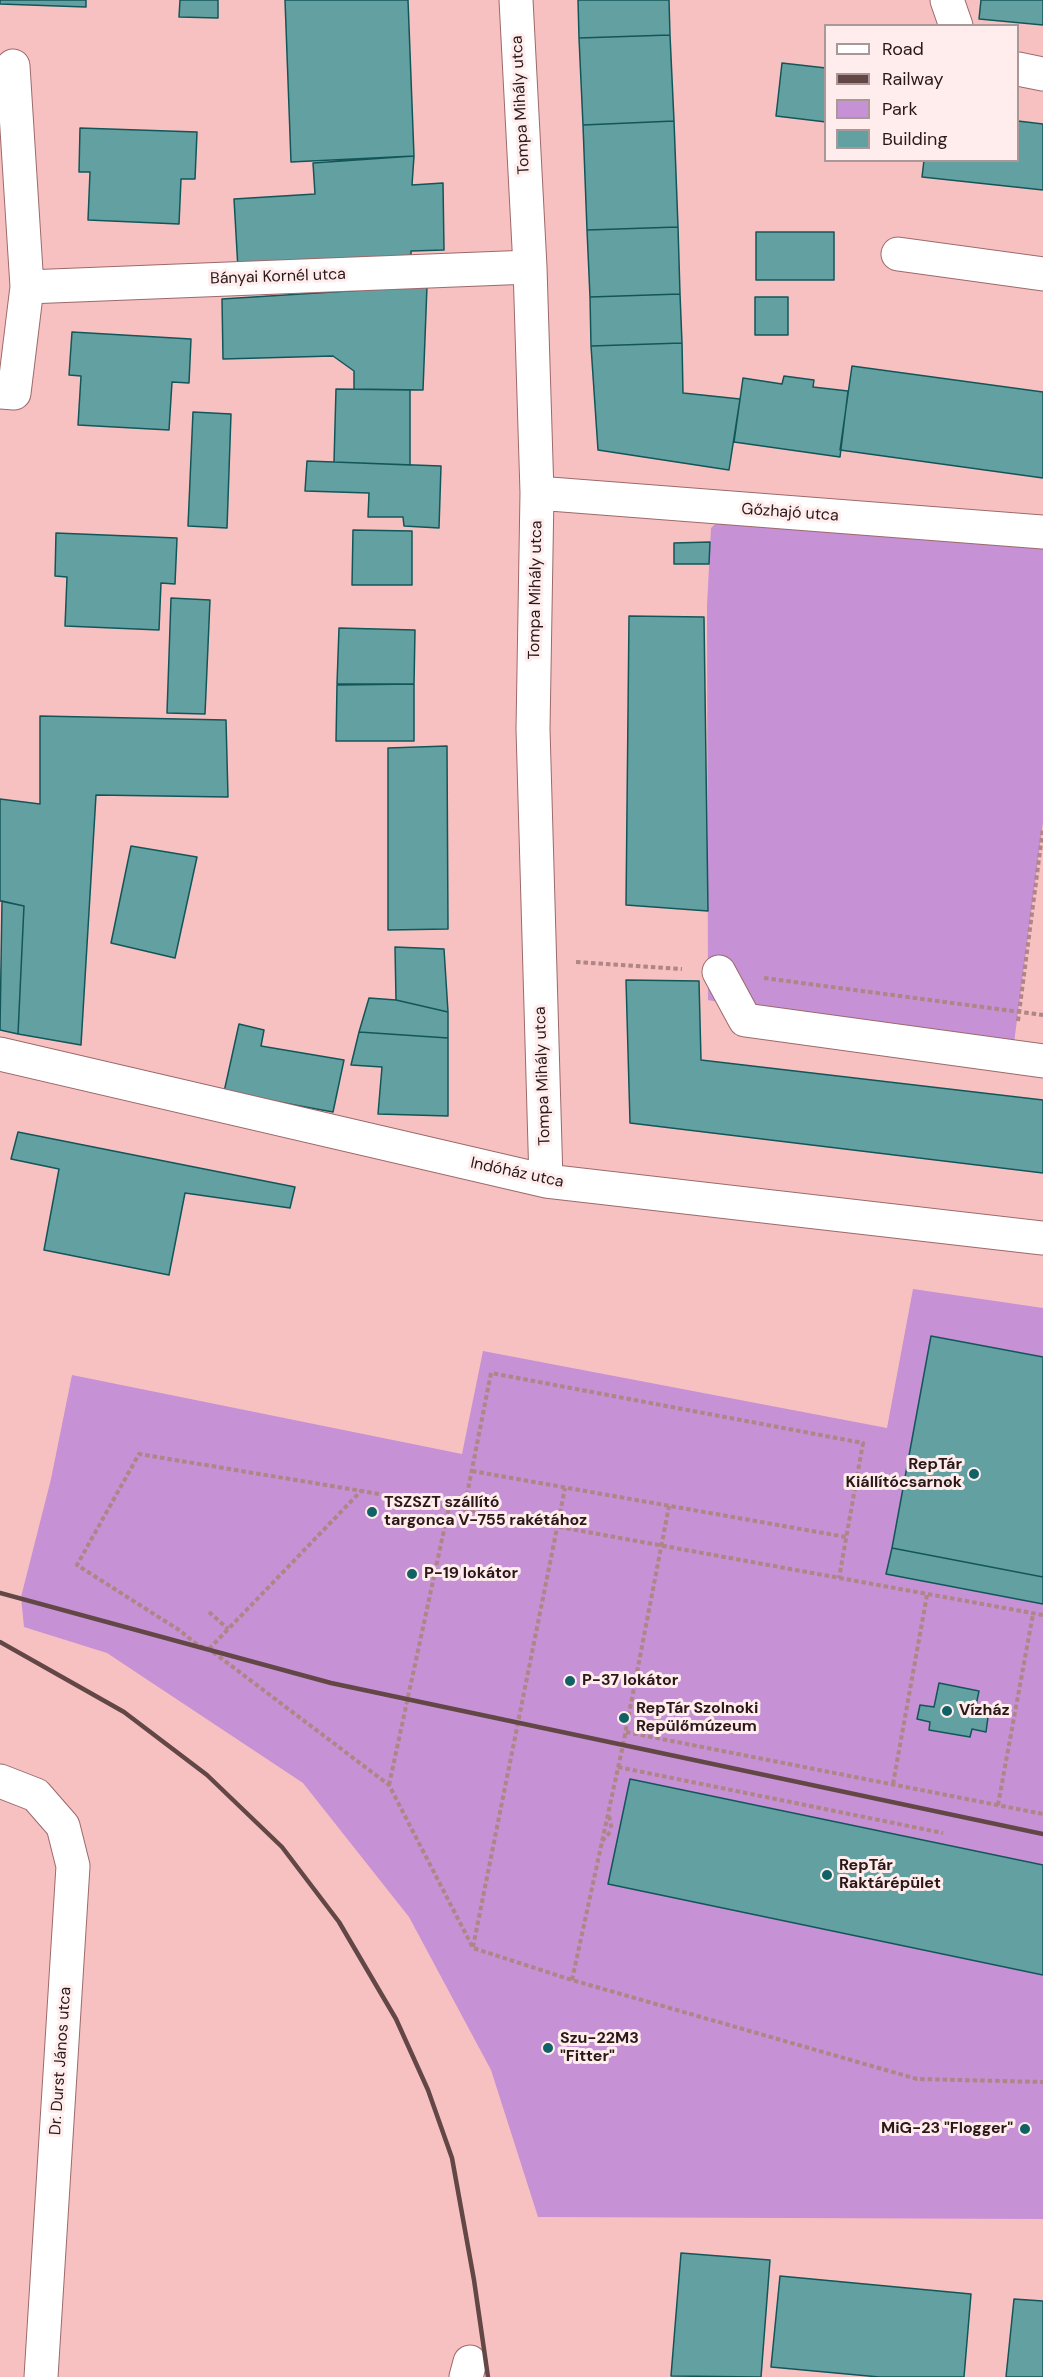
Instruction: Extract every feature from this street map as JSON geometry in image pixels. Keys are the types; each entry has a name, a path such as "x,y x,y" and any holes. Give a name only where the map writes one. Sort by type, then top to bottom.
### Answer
{"street":[{"name":"Tompa Mihály utca","path":"516,0 530,267 537,493 533,729 546,1181"},
{"path":"947,0 955,24"},
{"path":"0,392 14,393 27,287 13,66"},
{"path":"1019,69 1043,74"},
{"path":"898,254 1043,274"},
{"name":"Bányai Kornél utca","path":"27,287 530,267"},
{"name":"Gőzhajó utca","path":"537,493 1043,532"},
{"path":"718,972 745,1020 1028,1060"},
{"name":"Indóház utca","path":"0,1054 546,1181 1043,1238"},
{"name":"Dr. Durst János utca","path":"0,1781 36,1795 63,1826 73,1866 41,2377"}],"path":[{"path":"1028,1060 1020,1012 1043,828"},
{"path":"540,959 718,972 1043,1015"},
{"path":"464,1510 491,1373 863,1443 839,1578"},
{"path":"1043,1615 362,1491 139,1454 77,1564 179,1630 199,1646 209,1649 389,1785 473,1948 572,1980 916,2079 1043,2082"},
{"path":"472,1471 846,1537"},
{"path":"473,1948 566,1488"},
{"path":"209,1649 362,1491"},
{"path":"572,1980 626,1732 669,1506"},
{"path":"389,1785 449,1507"},
{"path":"893,1784 927,1595"},
{"path":"209,1612 228,1629"},
{"path":"998,1805 1033,1614"},
{"path":"626,1732 1043,1814"},
{"path":"618,1767 943,1833"},
{"path":"608,1814 612,1830"},
{"path":"612,1830 619,1832"},
{"path":"602,1840 612,1830"}],"green space":[{"path":"731,509 1043,536 1043,822 1012,1058 708,1000 707,606 711,528"},
{"name":"RepTár Szolnoki Repülőmúzeum","path":"913,1289 1043,1308 1043,2219 538,2217 491,2070 409,1917 303,1783 107,1653 24,1627 21,1597 51,1479 72,1375 462,1454 483,1351 887,1428"}],"building":[{"path":"0,0 86,0 86,7 0,4"},
{"path":"180,0 218,0 218,18 179,17"},
{"path":"285,0 408,0 414,156 291,162"},
{"path":"578,0 669,0 670,35 579,38"},
{"path":"981,0 1043,0 1043,25 979,19"},
{"path":"670,35 674,121 583,125 579,38"},
{"path":"782,63 824,68 824,122 776,116"},
{"path":"674,121 678,227 587,230 583,125"},
{"path":"1019,121 1043,124 1043,190 922,177 924,162 1019,162"},
{"path":"80,128 197,132 195,179 181,179 179,224 88,220 90,172 79,172"},
{"path":"414,156 412,185 443,183 444,250 411,251 411,263 238,269 234,199 315,194 313,163"},
{"path":"678,227 680,294 590,297 587,230"},
{"path":"756,232 834,232 834,280 756,280"},
{"path":"427,286 423,390 354,389 354,371 333,356 223,359 222,299"},
{"path":"680,294 682,343 591,346 590,297"},
{"path":"755,297 788,297 788,335 755,335"},
{"path":"72,332 191,339 189,383 172,382 169,430 78,425 81,376 69,375"},
{"path":"682,343 683,393 740,399 729,470 598,450 591,346"},
{"path":"852,366 1043,392 1043,478 840,450"},
{"path":"784,376 814,380 813,387 848,391 840,457 734,442 743,378 782,384"},
{"path":"336,389 410,390 410,465 334,462"},
{"path":"193,412 231,414 227,528 188,526"},
{"path":"307,461 441,466 439,528 404,526 403,517 368,517 369,493 305,491"},
{"path":"353,530 412,531 412,585 352,585"},
{"path":"56,533 177,538 175,584 161,583 159,630 65,626 67,577 55,576"},
{"path":"710,542 709,564 674,564 674,543"},
{"path":"171,598 210,600 205,714 167,713"},
{"path":"629,616 704,617 708,911 626,905"},
{"path":"339,628 415,630 414,684 337,684"},
{"path":"414,684 414,741 336,741 337,685"},
{"path":"40,716 226,720 228,797 96,795 81,1045 18,1034 24,906 0,901 0,799 40,804"},
{"path":"447,746 448,929 388,930 388,748"},
{"path":"131,846 197,857 175,958 111,943"},
{"path":"2,901 24,906 18,1034 0,1030"},
{"path":"395,947 444,949 448,1012 396,1000"},
{"path":"626,980 699,981 701,1060 1043,1100 1043,1173 630,1123"},
{"path":"369,998 396,1000 448,1012 448,1038 359,1032"},
{"path":"239,1024 264,1030 261,1046 344,1060 333,1112 224,1092"},
{"path":"359,1032 448,1038 448,1116 378,1114 382,1067 351,1065"},
{"path":"18,1132 295,1187 290,1208 185,1193 169,1275 44,1250 59,1169 11,1159"},
{"name":"RepTár Kiállítócsarnok","path":"931,1336 1043,1357 1043,1577 892,1548"},
{"path":"892,1548 1043,1577 1043,1604 886,1574"},
{"name":"Vízház","path":"939,1683 979,1691 974,1715 988,1717 986,1732 972,1729 970,1737 929,1730 930,1722 917,1719 920,1705 934,1707"},
{"name":"RepTár Raktárépület","path":"630,1779 1043,1865 1043,1975 608,1884"},
{"path":"681,2253 770,2260 761,2377 671,2376"},
{"path":"780,2276 971,2294 964,2377 879,2377 771,2367"},
{"path":"1014,2299 1043,2301 1043,2377 1006,2377"}],"railway":[{"path":"0,1593 331,1683 1043,1834"},
{"path":"0,1642 124,1712 207,1775 282,1847 339,1922 396,2019 428,2090 452,2158 474,2280 488,2377"}],"place":[{"name":"RepTár Kiállítócsarnok","path":"974,1474"},
{"name":"TSZSZT szállító targonca V-755 rakétához","path":"372,1512"},
{"name":"P-19 lokátor","path":"412,1574"},
{"name":"P-37 lokátor","path":"570,1681"},
{"name":"Vízház","path":"947,1711"},
{"name":"RepTár Szolnoki Repülőmúzeum","path":"624,1718"},
{"name":"RepTár Raktárépület","path":"827,1875"},
{"name":"Szu-22M3 \"Fitter\"","path":"548,2048"},
{"name":"MiG-23 \"Flogger\"","path":"1025,2129"}]}
